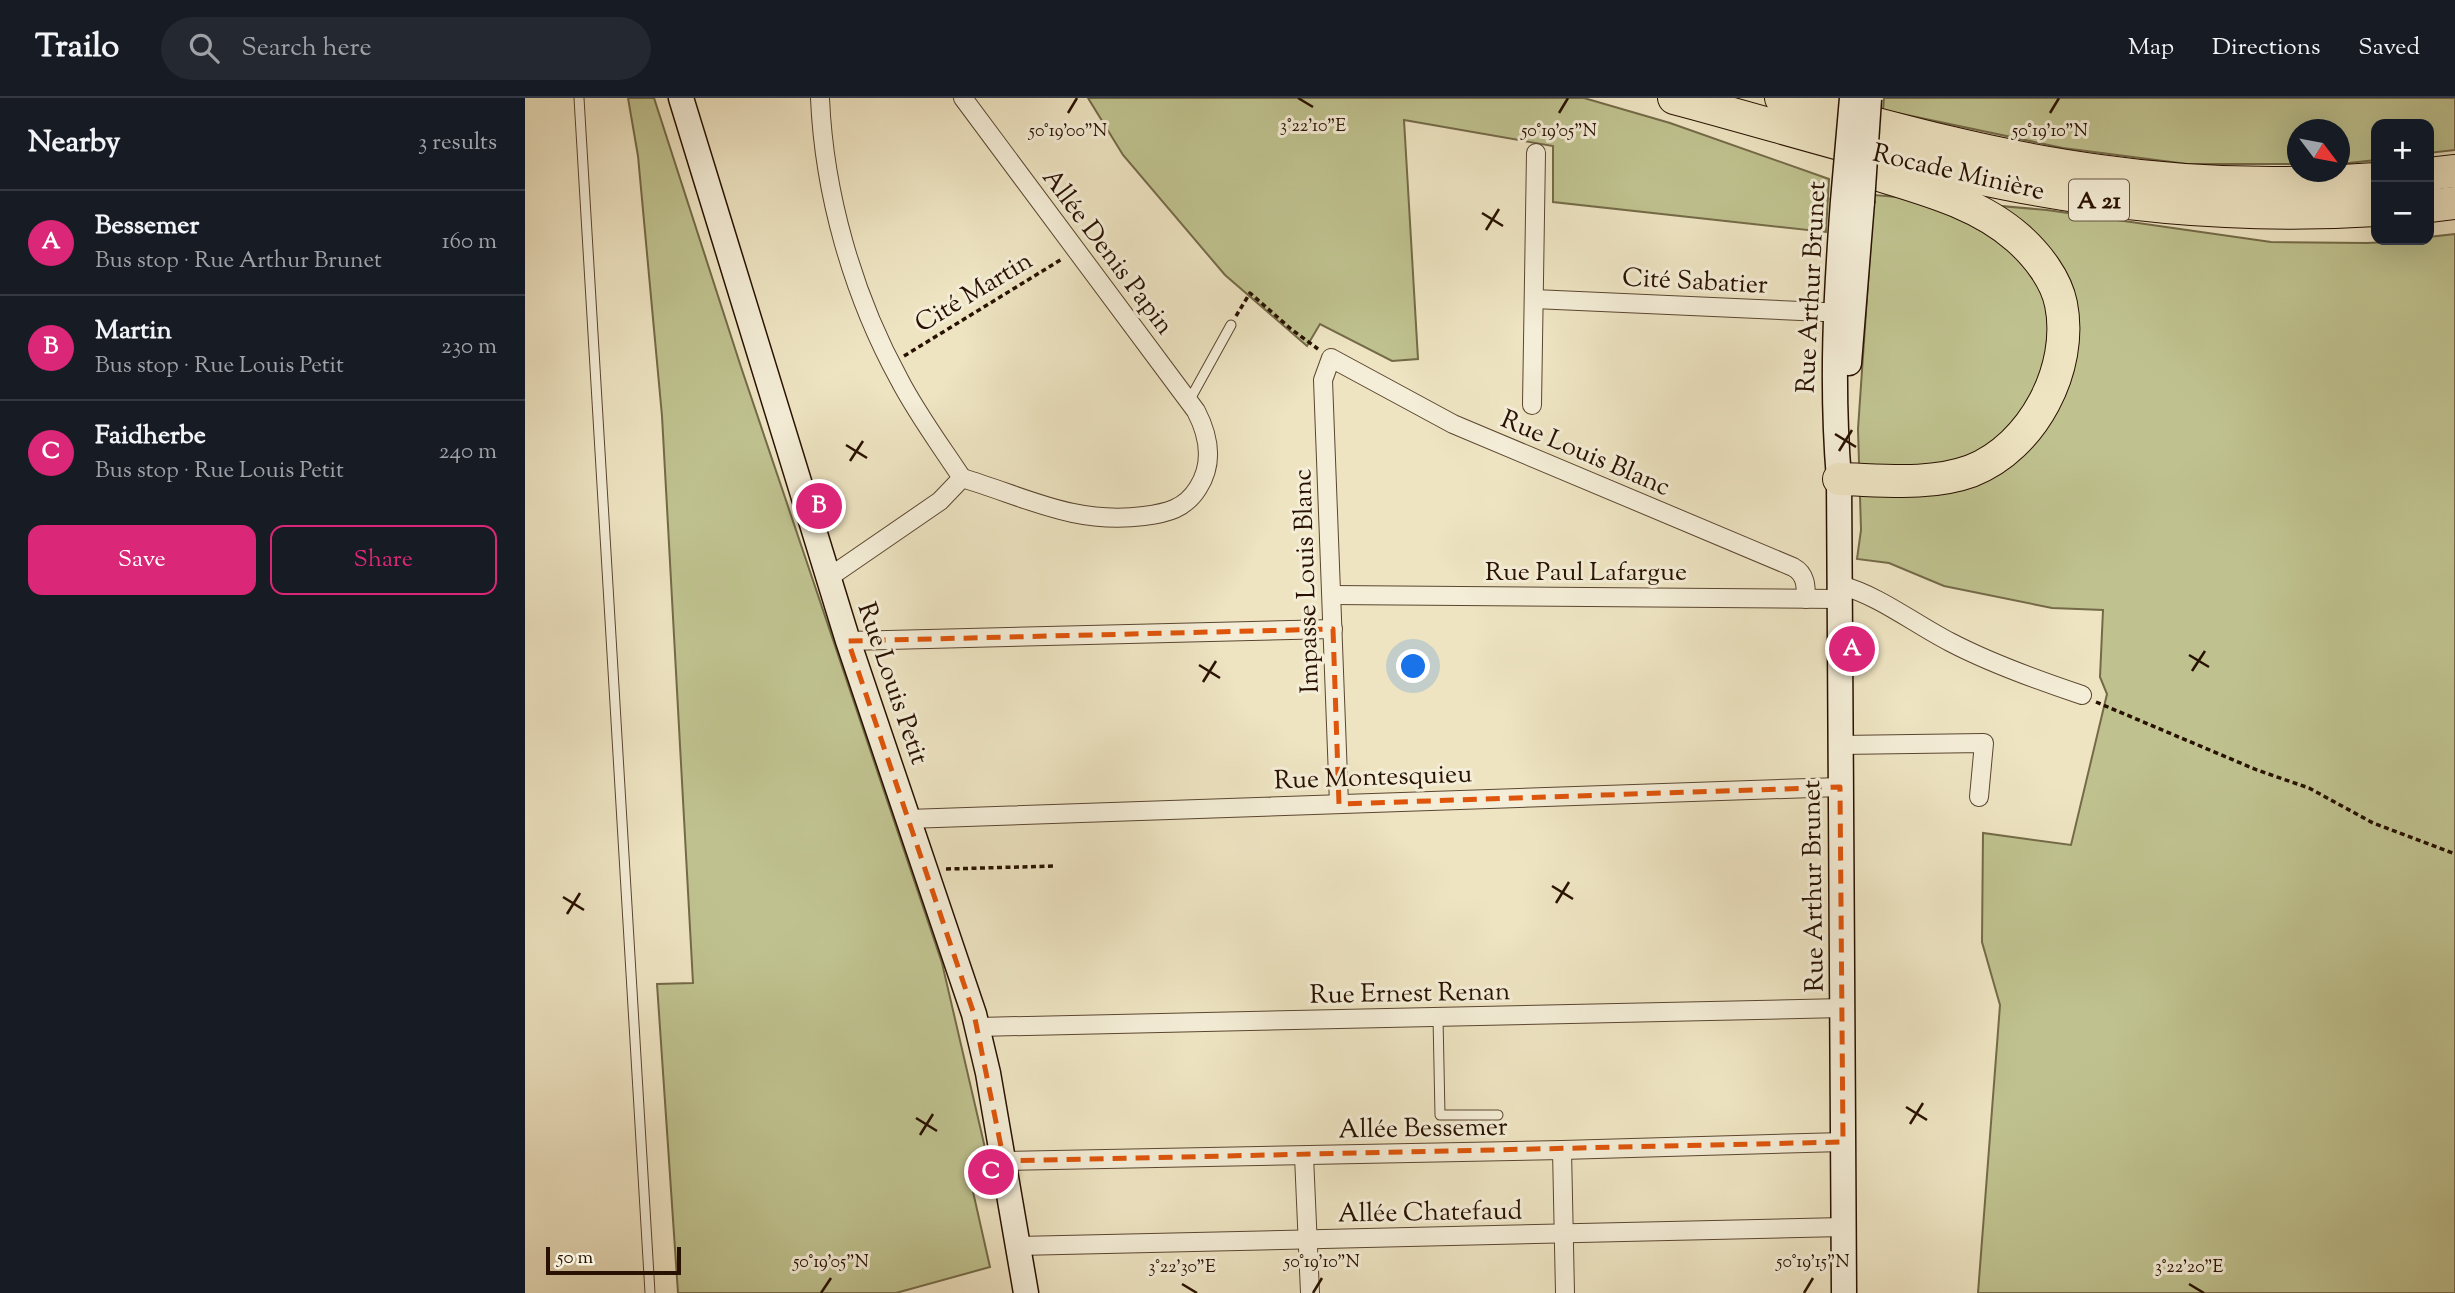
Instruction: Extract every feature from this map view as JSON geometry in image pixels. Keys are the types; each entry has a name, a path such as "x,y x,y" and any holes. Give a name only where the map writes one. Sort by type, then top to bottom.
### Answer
{"highway":[{"name":"Rocade Minière","path":"1674,98 1975,177 2086,198 2199,211 2371,210"},
{"name":"Rocade Minière","path":"1781,98 1998,153 2101,171 2238,182 2371,179"},
{"path":"1755,120 1778,142 1925,190 1971,207 1995,220 2017,237 2037,258 2052,281 2061,304 2062,345 2051,387 2027,427 1997,457 1974,470 1932,479 1839,479"},
{"path":"2434,173 2455,171"},
{"path":"2434,205 2455,203"},
{"path":"2338,212 2361,226 2371,225"},
{"path":"2434,222 2455,221"}],"street":[{"name":"Rue Louis Petit","path":"681,98 848,641 978,1027 1026,1293"},
{"path":"820,98 824,150 841,227 860,292 891,364 962,478 940,501 828,578"},
{"name":"Allée Denis Papin","path":"962,478 1034,504 1076,515 1135,517 1173,511 1182,506 1197,491 1207,471 1207,439 1200,419 1189,401 963,98"},
{"name":"Rue Arthur Brunet","path":"1844,1293 1839,479 1834,405 1864,98"},
{"path":"1532,405 1536,153"},
{"name":"Cité Sabatier","path":"1534,299 1844,313"},
{"name":"Impasse Louis Blanc","path":"1331,358 1326,366 1324,380 1339,804"},
{"name":"Rue Louis Blanc","path":"1331,358 1461,427 1798,570 1805,581 1806,599"},
{"path":"1840,592 1866,593 1938,636 1982,657 2082,695"},
{"name":"Rue Paul Lafargue","path":"1332,595 1806,599 1840,592"},
{"path":"848,641 1333,629"},
{"path":"1840,745 1984,743 1979,797"},
{"name":"Rue Montesquieu","path":"908,819 1840,787"},
{"name":"Rue Ernest Renan","path":"978,1027 1843,1008"},
{"name":"Allée Bessemer","path":"1004,1161 1843,1142"},
{"path":"1562,1150 1565,1293"},
{"path":"1304,1156 1310,1293"},
{"name":"Allée Chatefaud","path":"1018,1246 1843,1227"}],"lane":[{"path":"579,98 650,1293"},
{"path":"1189,401 1231,324"},
{"path":"1438,1018 1440,1115 1498,1115"}],"path":[{"name":"Cité Martin","path":"891,364 1076,251"},
{"path":"1231,324 1250,293 1291,329 1331,358"},
{"path":"2082,695 2100,705 2257,770 2309,788 2374,823 2455,854"},
{"path":"926,872 1055,866"}],"highlighted area":[{"path":"1333,629 1339,804 1840,787 1843,1142 1004,1161 974,1014 848,641"}],"green space":[{"path":"628,98 654,98 741,367 942,963 985,1148 988,1169 969,1174 990,1267 896,1293 678,1293 657,984 693,983 662,416 638,156"},
{"path":"1088,98 1584,98 1670,123 1829,179 1826,232 1553,202 1553,146 1404,120 1418,359 1392,361 1320,324 1307,346 1225,275 1123,155"},
{"path":"1884,98 2455,98 2455,150 2434,152 2434,119 2371,119 2371,161 2350,163 2350,119 2287,119 2287,164 2187,164 2063,148 1883,110"},
{"path":"1874,195 2047,210 2271,242 2434,245 2434,236 2455,234 2455,1293 1978,1293 2000,1005 1982,942 1983,833 2071,845 2107,694 2100,677 2103,610 2052,608 1944,586 1889,563 1857,559 1861,530 1858,429"}],"place":[{"name":"Martin","path":"819,506"},
{"name":"Bessemer","path":"1852,649"},
{"name":"Faidherbe","path":"991,1172"}]}
